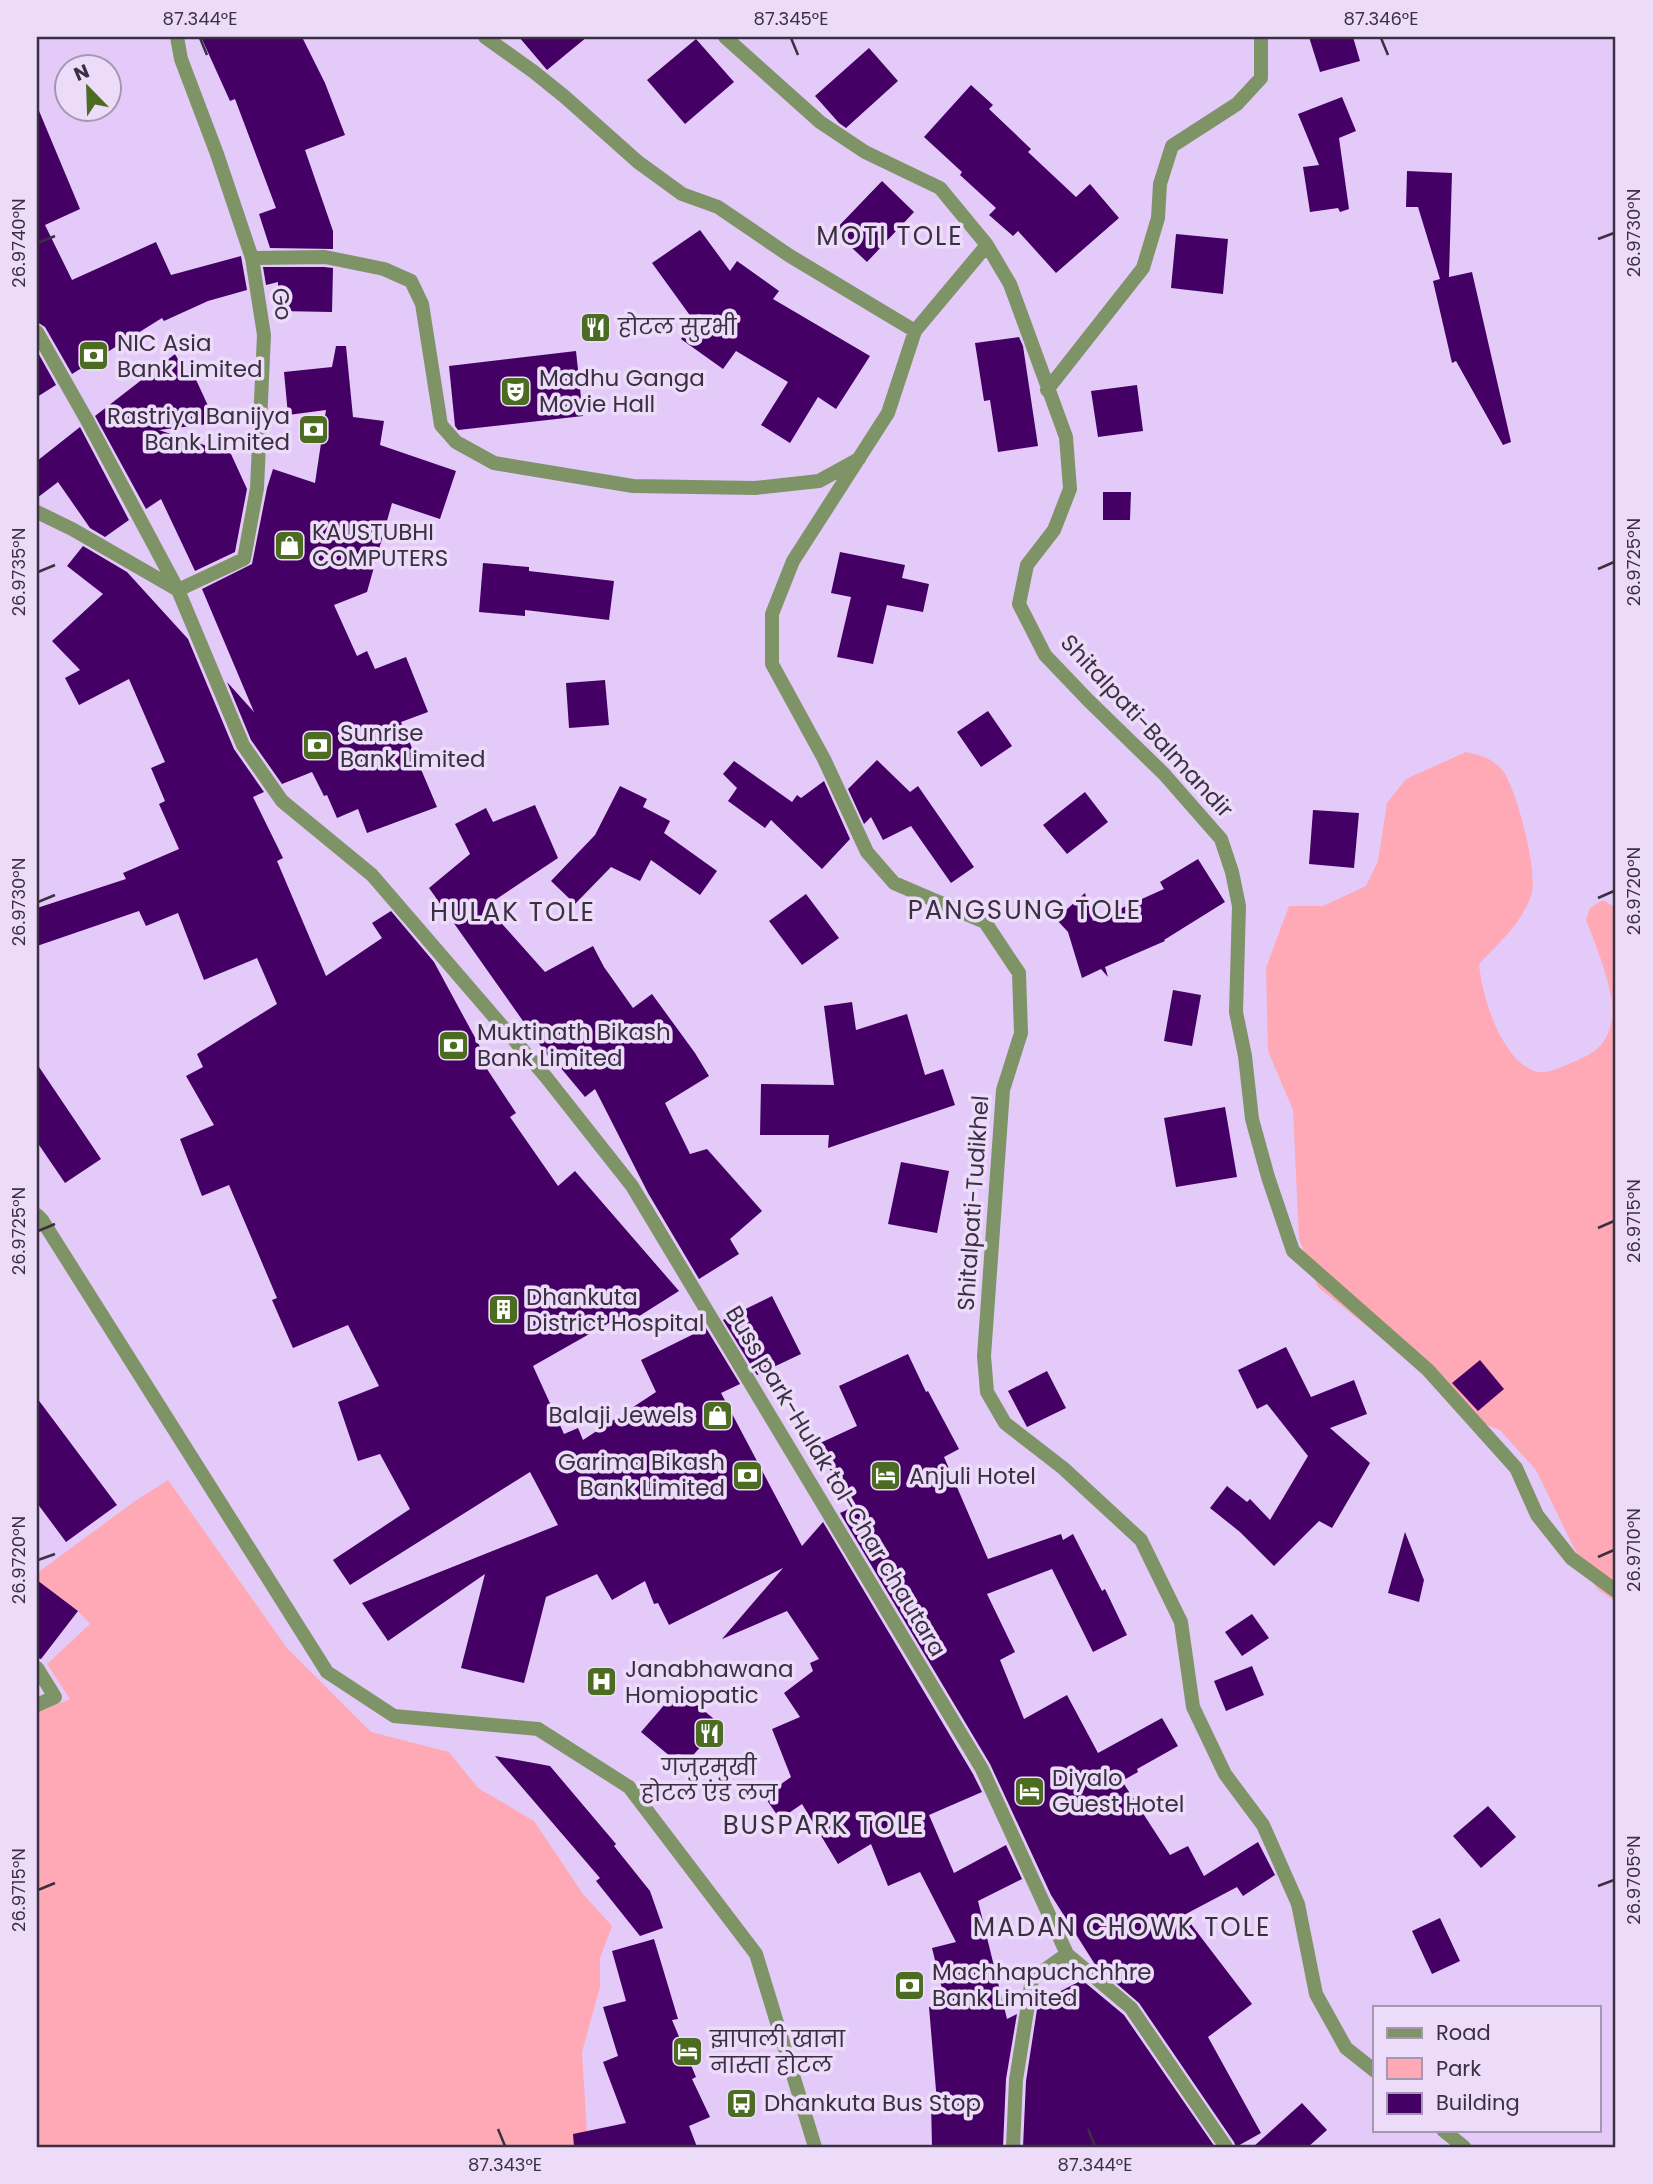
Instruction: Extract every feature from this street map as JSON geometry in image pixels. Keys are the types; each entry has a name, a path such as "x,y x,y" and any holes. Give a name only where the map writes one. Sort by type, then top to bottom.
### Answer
{"street":[{"name":"Go","path":"177,37 181,59 218,154 252,258 264,335 257,488 244,559 178,590"},
{"path":"485,37 534,72 638,162 682,194 718,207 790,256 915,331 987,245"},
{"name":"Shitalpati-Balmandir","path":"725,37 820,122 865,152 940,188 987,245 1010,284 1066,437 1070,489 1054,530 1027,565 1020,604 1045,655 1164,774 1221,839 1239,906 1236,1012 1245,1056 1252,1119 1293,1251 1428,1370 1516,1468 1537,1515 1571,1558 1616,1591"},
{"path":"1047,390 1143,268 1158,218 1160,184 1172,146 1237,104 1261,78 1261,37"},
{"path":"252,258 325,257 384,269 411,281 422,304 441,425 456,442 494,463 633,486 755,488 819,481 860,458"},
{"name":"Shitalpati-Tudikhel","path":"915,331 888,413 793,561 772,614 772,664 824,759 867,852 894,883 985,922 1019,973 1021,1033 1003,1090 984,1356 986,1392 1005,1423 1063,1468 1141,1540 1181,1622 1193,1707 1225,1774 1263,1825 1298,1904 1316,1994 1346,2048 1373,2069"},
{"name":"Buss park-Hulak tol-Char chautara","path":"37,332 178,590 243,745 282,801 372,875 546,1077 632,1186 982,1769 1067,1954"},
{"path":"37,512 178,590"},
{"path":"37,1215 327,1672 394,1716 538,1729 629,1787 756,1954 815,2147"},
{"path":"37,1668 55,1697 37,1705"},
{"path":"1013,2147 1016,2080 1032,1979 1067,1954 1131,2008 1226,2147"},
{"path":"1445,2132 1464,2147"}],"green space":[{"path":"1466,752 1491,761 1503,771 1509,781 1525,832 1532,870 1531,896 1509,933 1479,964 1484,992 1502,1039 1521,1063 1532,1070 1549,1071 1585,1057 1605,1039 1612,1017 1611,995 1586,920 1590,908 1603,900 1616,908 1616,1602 1597,1589 1536,1470 1500,1430 1467,1417 1420,1369 1318,1287 1299,1239 1293,1110 1268,1051 1266,968 1289,906 1323,906 1366,886 1378,861 1387,803 1406,779"},
{"path":"168,1480 287,1648 371,1732 449,1752 478,1788 534,1821 583,1894 612,1926 600,1958 600,1987 582,2052 587,2133 595,2147 37,2147 37,1712 70,1699 47,1664 90,1624 78,1611 37,1580 40,1571"}],"building":[{"path":"201,37 302,37 325,83 345,135 305,150 333,231 333,249 270,248 259,214 276,208 235,99 230,101"},
{"path":"519,37 587,37 547,70"},
{"path":"1309,37 1353,37 1360,61 1320,72"},
{"path":"696,39 734,82 685,124 647,80"},
{"path":"869,48 898,81 846,128 815,96"},
{"path":"971,85 993,105 989,109 1031,149 1028,152 1076,197 1090,184 1119,218 1056,273 1018,231 1013,236 989,215 996,208 924,137"},
{"path":"1342,97 1356,131 1339,138 1349,209 1340,212 1338,208 1310,212 1303,167 1319,165 1298,114"},
{"path":"37,106 80,209 45,225 72,280 156,242 171,275 241,256 247,290 208,301 164,321 162,318 72,374 45,327 37,322"},
{"path":"1407,171 1452,173 1449,277 1472,272 1511,442 1503,445 1456,361 1452,363 1433,281 1440,279 1418,207 1406,207"},
{"path":"882,181 914,212 867,262 834,231"},
{"path":"700,230 730,271 737,261 779,291 773,299 870,356 836,409 818,397 790,443 761,425 788,382 736,351 723,369 681,339 694,321 652,263"},
{"path":"1176,234 1228,239 1223,294 1171,288"},
{"path":"263,267 333,268 332,312 278,311 278,282 266,285"},
{"path":"1019,337 1023,346 1038,446 998,452 990,400 984,401 975,343"},
{"path":"336,346 346,346 353,417 384,421 380,445 456,471 440,519 392,503 367,592 334,605 357,656 367,651 375,669 406,657 428,712 401,722 437,807 367,833 358,809 337,818 327,795 324,796 312,772 282,784 251,740 227,682 254,712 202,589 252,564 273,469 315,483 326,410 288,415 284,372 332,367"},
{"path":"37,351 56,385 37,397"},
{"name":"Madhu Ganga Movie Hall","path":"576,351 583,416 458,430 455,426 449,366"},
{"path":"175,354 185,372 192,371 216,423 159,430 231,454 247,489 235,552 195,571 161,499 146,509 95,416"},
{"path":"1137,385 1143,431 1098,437 1091,391"},
{"path":"80,427 129,520 105,537 90,528 58,482 37,498 37,461"},
{"path":"1103,492 1131,492 1130,520 1103,520"},
{"path":"83,546 127,572 188,639 234,749 264,792 253,797 283,858 277,861 326,976 382,938 372,923 391,911 434,962 491,1067 487,1069 516,1113 510,1117 558,1186 575,1171 679,1291 625,1325 621,1316 533,1366 564,1434 578,1428 583,1440 656,1392 641,1360 706,1328 740,1384 721,1393 802,1546 823,1522 973,1774 982,1792 929,1815 954,1873 1006,1845 1022,1879 978,1901 1007,2019 1017,2014 1006,2079 1003,2147 932,2147 931,2102 937,2102 929,2007 946,2005 932,1948 956,1942 920,1872 888,1886 871,1844 838,1864 802,1804 780,1819 764,1796 791,1777 772,1729 800,1717 784,1693 813,1671 810,1663 819,1659 787,1611 722,1639 783,1568 669,1625 658,1603 654,1604 645,1581 612,1600 597,1574 546,1597 524,1683 461,1668 485,1574 388,1641 362,1603 558,1525 530,1472 350,1585 333,1560 410,1509 380,1454 358,1461 338,1402 379,1386 348,1325 293,1348 272,1300 277,1298 229,1185 202,1196 180,1139 214,1125 186,1076 203,1067 197,1054 277,1004 257,958 204,980 178,913 146,926 139,911 37,946 37,908 126,879 123,873 179,849 159,804 165,801 151,768 165,762 129,679 79,705 65,678 80,670 52,641 103,594 67,566"},
{"path":"840,552 905,565 902,578 929,584 923,612 887,605 873,664 837,657 851,597 831,593"},
{"path":"483,563 529,567 529,571 614,581 609,620 525,610 525,616 479,612"},
{"path":"605,680 609,725 569,728 566,683"},
{"path":"988,711 1012,746 981,767 957,732"},
{"path":"877,760 910,792 918,786 974,867 951,883 911,826 883,840 871,817 864,824 848,789"},
{"path":"734,761 792,802 797,795 801,798 824,781 850,839 822,869 771,820 765,828 728,801 737,788 723,774"},
{"path":"620,786 647,799 643,807 670,821 664,833 717,871 700,895 651,860 640,881 611,867 575,904 551,881 595,835"},
{"path":"1085,792 1108,822 1067,854 1043,825"},
{"path":"535,805 558,858 486,906 545,972 593,946 604,967 633,1008 652,994 709,1076 665,1103 690,1154 707,1149 762,1211 730,1239 739,1254 699,1279 648,1193 595,1089 585,1097 555,1061 552,1062 429,888 470,854 455,824 486,808 493,822"},
{"path":"1313,810 1359,813 1354,868 1309,864"},
{"path":"1198,859 1225,902 1165,941 1105,967 1108,977 1101,969 1082,978 1068,932 1056,919 1085,893 1093,921 1164,889 1160,882"},
{"path":"806,894 839,938 802,965 769,921"},
{"path":"1173,990 1201,995 1192,1046 1164,1041"},
{"path":"852,1002 856,1030 907,1014 925,1075 943,1069 955,1105 828,1148 829,1135 760,1135 761,1084 834,1085 824,1006"},
{"path":"37,1064 101,1159 65,1183 37,1142"},
{"path":"1225,1107 1237,1177 1176,1187 1164,1118"},
{"path":"901,1162 949,1171 937,1233 888,1224"},
{"path":"772,1296 801,1354 757,1375 723,1320"},
{"path":"1286,1347 1311,1397 1354,1380 1367,1414 1330,1428 1370,1463 1332,1528 1319,1521 1274,1566 1240,1532 1210,1508 1227,1486 1247,1502 1250,1499 1270,1520 1308,1456 1267,1404 1257,1409 1238,1370"},
{"path":"908,1354 926,1392 928,1391 959,1449 944,1457 988,1559 1061,1534 1063,1540 1073,1534 1102,1591 1105,1589 1127,1635 1093,1652 1052,1569 987,1594 1015,1652 1000,1660 1024,1719 1067,1695 1098,1753 1162,1718 1178,1746 1137,1769 1138,1772 1122,1781 1170,1855 1188,1846 1204,1876 1258,1842 1275,1875 1243,1896 1237,1887 1184,1915 1252,2004 1208,2037 1261,2133 1236,2147 1139,2003 1096,1966 1051,1895 990,1764 840,1513 849,1509 818,1444 857,1426 839,1386"},
{"path":"1480,1360 1504,1389 1478,1411 1452,1383"},
{"path":"1047,1371 1066,1408 1027,1427 1008,1391"},
{"path":"37,1398 117,1505 66,1542 37,1503"},
{"path":"1405,1532 1424,1580 1419,1602 1388,1593"},
{"path":"37,1580 78,1611 41,1659 37,1658"},
{"path":"1252,1614 1269,1638 1242,1656 1225,1632"},
{"path":"1252,1666 1264,1695 1226,1711 1214,1681"},
{"path":"678,1689 720,1724 683,1767 641,1732"},
{"path":"495,1756 550,1766 616,1844 614,1846 650,1891 663,1928 640,1936 596,1881 600,1878"},
{"path":"1488,1806 1516,1837 1481,1868 1453,1836"},
{"path":"1440,1918 1460,1961 1432,1974 1412,1931"},
{"path":"654,1939 678,2019 672,2020 696,2077 692,2079 710,2117 689,2126 697,2147 574,2147 573,2134 626,2123 603,2062 618,2056 603,2007 626,2001 612,1951"},
{"path":"1082,1980 1124,2015 1215,2147 1023,2147 1026,2081 1038,2003"},
{"path":"1302,2103 1327,2130 1308,2147 1253,2147"}],"place":[{"name":"होटल सुरभी","path":"595,327"},
{"name":"NIC Asia Bank Limited","path":"94,356"},
{"name":"Madhu Ganga Movie Hall","path":"516,391"},
{"name":"Rastriya Banijya Bank Limited","path":"313,429"},
{"name":"KAUSTUBHI COMPUTERS","path":"289,545"},
{"name":"Sunrise Bank Limited","path":"317,746"},
{"name":"Muktinath Bikash Bank Limited","path":"454,1045"},
{"name":"Dhankuta District Hospital","path":"503,1310"},
{"name":"Balaji Jewels","path":"717,1415"},
{"name":"Garima Bikash Bank Limited","path":"748,1475"},
{"name":"Anjuli Hotel","path":"886,1476"},
{"name":"Janabhawana Homiopatic","path":"602,1682"},
{"name":"गजुरमुखी होटल एंड लज","path":"709,1733"},
{"name":"Diyalo Guest Hotel","path":"1029,1791"},
{"name":"Machhapuchchhre Bank Limited","path":"909,1985"},
{"name":"झापाली खाना नास्ता होटल","path":"687,2052"},
{"name":"Dhankuta Bus Stop","path":"741,2103"}],"district":[{"name":"MOTI TOLE","path":"890,236"},
{"name":"PANGSUNG TOLE","path":"1025,910"},
{"name":"HULAK TOLE","path":"513,912"},
{"name":"BUSPARK TOLE","path":"824,1825"},
{"name":"MADAN CHOWK TOLE","path":"1122,1927"}]}
